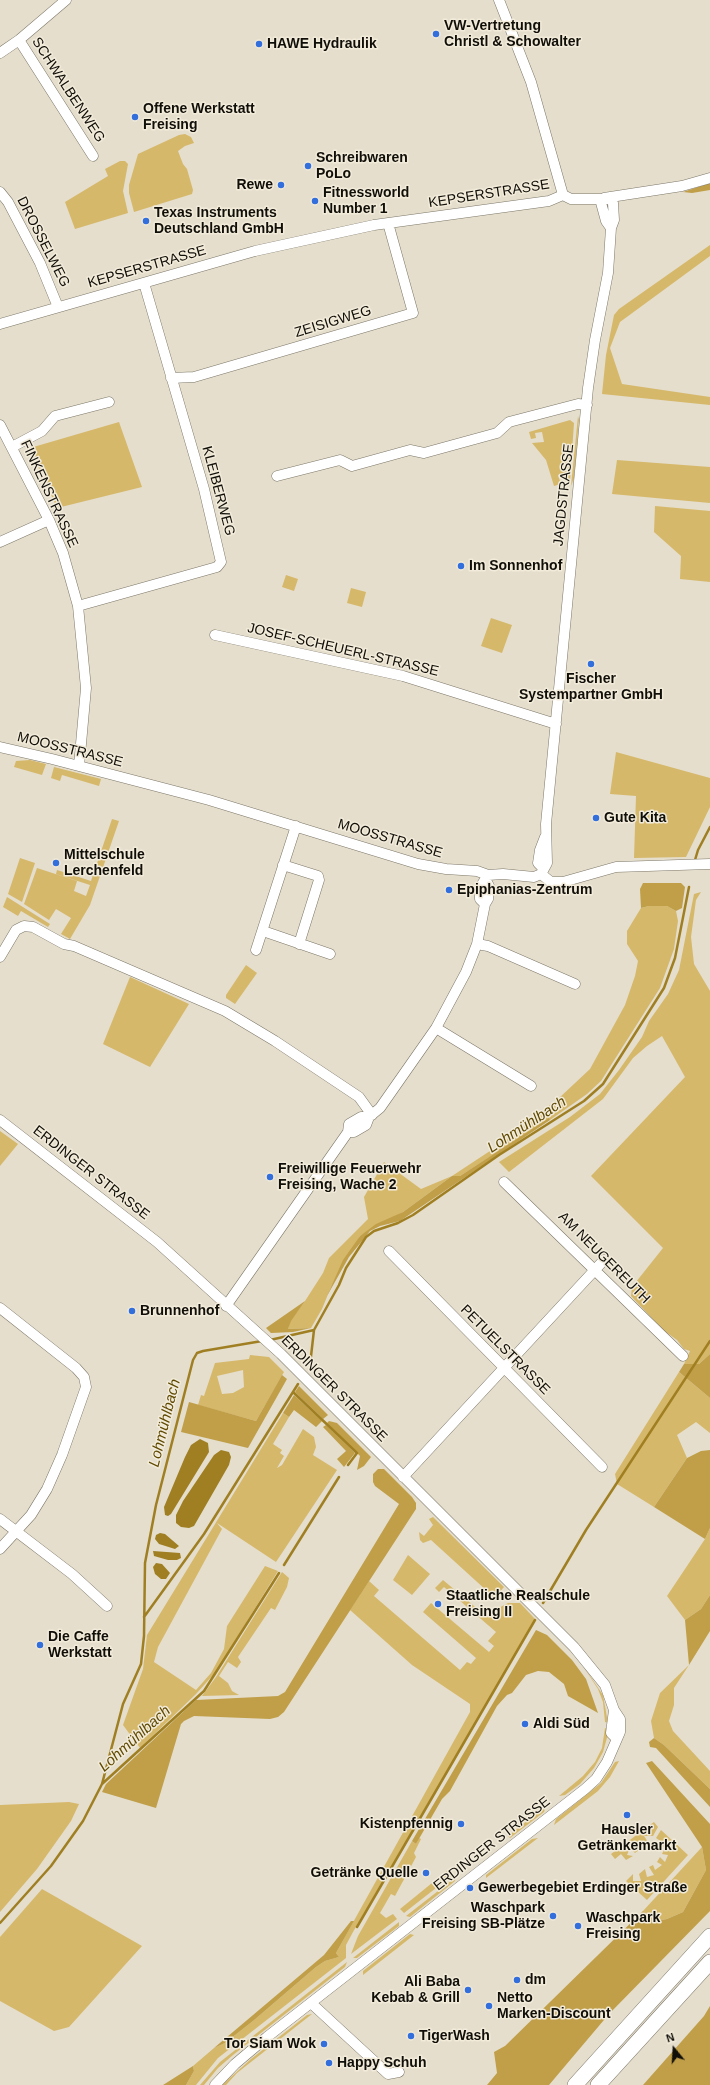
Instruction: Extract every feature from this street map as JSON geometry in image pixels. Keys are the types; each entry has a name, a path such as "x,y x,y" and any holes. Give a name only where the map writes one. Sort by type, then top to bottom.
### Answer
{"highway":[{"path":"575,2085 710,1936"},
{"path":"598,2085 710,1962"}],"street":[{"path":"0,53 19,40 66,0"},
{"path":"499,0 531,82 563,195 571,199 600,199 682,186 710,178"},
{"name":"SCHWALBENWEG","path":"19,40 93,156"},
{"name":"DROSSELWEG","path":"0,192 8,202 40,263 58,307"},
{"name":"KEPSERSTRASSE","path":"0,324 255,251 388,223 549,200 563,195"},
{"name":"JAGDSTRASSE","path":"542,871 548,858 545,837 587,405 595,340 608,274 610,228 606,221 600,199"},
{"name":"ZEISIGWEG","path":"171,378 194,377 413,313 388,223"},
{"name":"KLEIBERWEG","path":"78,606 197,573 217,567 221,564 221,558 204,489 144,283"},
{"path":"12,447 42,431 55,416 109,402"},
{"path":"277,476 340,460 352,466 410,450 424,453 497,433 509,422 578,404 587,405"},
{"name":"FINKENSTRASSE","path":"0,425 49,520 63,553 78,606 86,688 79,766"},
{"path":"0,542 49,520"},
{"name":"JOSEF-SCHEUERL-STRASSE","path":"215,635 403,676 556,724"},
{"name":"MOOSSTRASSE","path":"0,747 79,766 296,826 418,864 446,869 477,871 487,877 503,874 534,877 542,871"},
{"path":"256,950 296,826"},
{"path":"542,871 551,882 563,882 616,867 710,864"},
{"path":"283,865 318,876 319,880 299,944"},
{"path":"226,1306 348,1132 349,1124 361,1117 371,1116 387,1100 436,1028 460,983 477,944 485,904 480,899 481,886 487,877"},
{"path":"0,957 16,930 24,926 33,927 64,944 71,945 225,1011 275,1041 359,1097 371,1116"},
{"path":"262,930 330,954"},
{"path":"477,944 488,946 575,984"},
{"path":"436,1028 531,1086"},
{"name":"ERDINGER STRASSE","path":"0,1120 157,1242 263,1338 574,1647 605,1685 614,1710 611,1732 616,1738 607,1762 596,1779 311,2003 235,2064 214,2085"},
{"name":"AM NEUGEREUTH","path":"504,1182 683,1356"},
{"name":"PETUELSTRASSE","path":"390,1251 602,1467"},
{"path":"403,1477 604,1260"},
{"path":"0,1308 76,1368 84,1377 86,1387 62,1454 47,1489 38,1505 17,1531 0,1548"},
{"path":"0,1519 72,1574 107,1606"},
{"path":"311,2003 388,2074 399,2072"}],"shaded area":[{"path":"185,134 191,137 194,143 185,146 178,151 183,164 187,169 193,190 192,194 134,212 129,193 129,185 138,154 179,135"},
{"path":"120,161 125,161 128,164 123,191 128,213 75,229 65,202 108,176 105,169"},
{"path":"710,183 710,190 692,193 683,192"},
{"path":"710,245 710,256 620,322 610,348 622,384 710,397 710,405 602,394 606,355 614,315 619,309"},
{"path":"578,416 579,420 574,478 571,486"},
{"path":"570,420 574,423 570,481 565,473 558,475 561,484 554,486 546,460 532,443 544,442 542,432 535,433 536,438 531,439 529,432"},
{"path":"119,422 142,487 57,508 30,448"},
{"path":"617,460 710,467 710,503 612,494"},
{"path":"655,506 710,511 710,582 680,579 681,556 654,532"},
{"path":"286,575 298,579 294,591 282,587"},
{"path":"351,588 366,592 362,607 347,603"},
{"path":"491,618 512,625 502,653 481,646"},
{"path":"616,752 710,778 710,807 686,857 634,858 636,796 610,794"},
{"path":"30,760 46,764 42,775 14,767 16,761"},
{"path":"54,767 101,779 99,786 62,775 60,781 51,778"},
{"path":"112,819 119,821 90,905 70,939 61,934 71,918 56,909 49,920 24,904 37,868 77,881 74,891 86,896 90,885 56,874 57,870 91,881"},
{"path":"20,858 35,863 22,902 8,894"},
{"path":"643,883 681,883 685,887 682,908 676,911 667,906 649,906 641,908 640,889"},
{"path":"701,892 696,900 691,937 694,964 710,991 710,1354 699,1364 684,1364 690,1351 684,1349 677,1340 663,1330 631,1296 632,1287 663,1248 591,1176 685,1077 662,1036 633,1058 603,1099 509,1172 499,1162 570,1117 600,1094 619,1070 642,1037 649,1021 668,994 679,970 694,894"},
{"path":"7,897 50,924 48,927 21,911 18,916 3,907"},
{"path":"649,906 667,906 676,911 678,921 674,949 660,988 601,1081 587,1094 550,1120 549,1119 460,1176 452,1176 496,1147 558,1099 590,1069 625,1005 635,976 638,961 627,944 627,931 641,908"},
{"path":"246,965 257,973 235,1004 226,998 226,995"},
{"path":"130,977 189,1004 150,1067 103,1044"},
{"path":"549,1118 550,1120 400,1221 380,1226 370,1231 349,1257 327,1296 343,1260 360,1236 376,1224 403,1212 452,1176 460,1176"},
{"path":"0,1131 18,1144 0,1166"},
{"path":"384,1162 421,1189 452,1176 403,1212 360,1236 331,1287 322,1309 311,1328 288,1329 290,1321 323,1273 329,1258 368,1219 364,1197"},
{"path":"305,1301 291,1321 288,1329 311,1328 293,1332 271,1333 266,1328"},
{"path":"710,1354 710,1398 679,1372 684,1364 699,1364"},
{"path":"250,1355 269,1357 284,1372 256,1421 198,1405 201,1395 204,1396 215,1363 249,1359","holes":["243,1370 244,1387 233,1393 222,1394 217,1376"]},
{"path":"679,1372 710,1398 710,1433 696,1422 677,1435 687,1458 654,1507 617,1484 615,1474"},
{"path":"282,1375 287,1379 248,1448 181,1432 189,1402 256,1421"},
{"path":"299,1386 328,1415 323,1419 295,1392"},
{"path":"294,1395 322,1421 316,1427 294,1410 289,1417 283,1413"},
{"path":"283,1413 289,1417 273,1444 282,1450 280,1453 284,1456 277,1468 282,1465 303,1429 314,1437 316,1447 313,1455 337,1470 276,1562 217,1523 222,1529 158,1647 154,1662 196,1690 211,1673 224,1649 227,1626 265,1566 278,1571 215,1673 196,1694 140,1748 123,1725 143,1669 147,1635"},
{"path":"329,1421 337,1423 371,1457 364,1466 357,1470 360,1456 327,1423"},
{"path":"326,1425 355,1453 344,1467 337,1459 346,1451 323,1427"},
{"path":"200,1439 208,1443 209,1452 171,1514 168,1516 165,1515 164,1507 185,1457 191,1445"},
{"path":"221,1450 229,1452 231,1457 229,1465 194,1526 189,1528 181,1527 176,1523 176,1515 183,1501 214,1455"},
{"path":"710,1450 710,1528 705,1539 654,1507 687,1458 701,1451"},
{"path":"378,1469 384,1469 412,1497 416,1503 416,1509 284,1712 278,1717 270,1719 194,1716 184,1721 181,1724 156,1808 102,1792 106,1784 196,1700 278,1696 285,1692 399,1504 375,1486 373,1482 373,1474"},
{"path":"433,1517 504,1587 497,1595 491,1599 483,1597 481,1595 488,1594 487,1591 431,1540 423,1543 420,1540 419,1532 424,1536 433,1525 429,1519"},
{"path":"710,1528 710,1595 701,1609 685,1620 667,1596 705,1539"},
{"path":"160,1533 165,1534 179,1546 175,1549 159,1544 155,1539 156,1535"},
{"path":"153,1551 180,1553 181,1558 177,1560 168,1560 154,1556"},
{"path":"408,1555 430,1574 412,1595 393,1580"},
{"path":"156,1563 162,1564 170,1573 166,1579 161,1579 155,1574 153,1567"},
{"path":"282,1572 289,1578 287,1587 275,1610 271,1608 238,1657 241,1662 237,1668 228,1662 219,1676 228,1683 232,1691 239,1695 202,1696 216,1677"},
{"path":"443,1580 480,1611 491,1612 508,1603 520,1603 535,1619 353,1932 346,1945 346,1958 218,2058 196,2085 186,2085 194,2071 193,2066 214,2048 225,2043 253,2021 316,1967 325,1961 339,1957 336,1953 470,1712 470,1704 412,1665 350,1610 369,1581 379,1590 374,1596 460,1670 467,1662 471,1664 476,1658 423,1612 431,1603 489,1652 494,1646 488,1641 496,1632 444,1587 439,1592 435,1588"},
{"path":"710,1595 710,1631 689,1665 685,1620 701,1609"},
{"path":"536,1630 547,1635 572,1660 586,1679 598,1713 568,1696 564,1684 549,1672 538,1671 526,1675 512,1693 507,1695 497,1706 450,1791 442,1799 416,1844 412,1841"},
{"path":"575,1654 603,1695 608,1723 605,1722 603,1702 598,1689"},
{"path":"689,1665 674,1688 674,1705 669,1721 673,1731 710,1771 710,1789 664,1745 654,1738 651,1721 660,1693"},
{"path":"605,1728 608,1729 608,1734 603,1752 594,1768 580,1784 565,1795 559,1796 583,1776 595,1762 602,1748"},
{"path":"654,1738 664,1745 710,1789 710,1807 656,1748 650,1747 649,1742"},
{"path":"619,1761 610,1777 598,1791 554,1825 556,1819 601,1783 615,1762"},
{"path":"652,1761 710,1824 710,1911 609,2014 549,2085 487,2085 497,2073 494,2052 505,2046 643,1911 656,1921 667,1919 683,1912 706,1870 702,1847 646,1763"},
{"path":"69,1802 79,1804 71,1821 37,1869 0,1912 0,1805"},
{"path":"546,1806 544,1812 510,1838 508,1836"},
{"path":"654,1822 658,1827 653,1836 644,1836 648,1842 644,1844 639,1840 637,1847 643,1847 635,1853 630,1848 627,1855 633,1856 626,1860 621,1854 615,1859 611,1854"},
{"path":"661,1830 688,1855 647,1900 626,1881 633,1874 633,1881 641,1881 639,1874 645,1869 647,1877 654,1875 649,1867 653,1865 655,1870 662,1865 657,1862 660,1857 665,1862 668,1855 662,1854 664,1850 673,1848 671,1843 664,1847 660,1845 662,1842 656,1838"},
{"path":"419,1838 421,1839 414,1853 416,1857 395,1896 391,1894 380,1913 386,1918 393,1914 397,1919 351,1954 358,1936 412,1841 416,1844"},
{"path":"538,1838 486,1878 486,1875 532,1839"},
{"path":"702,1847 706,1870 683,1912 667,1919 656,1921 643,1911"},
{"path":"448,1870 454,1874 404,1913 400,1909"},
{"path":"456,1877 455,1881 410,1917 406,1916"},
{"path":"42,1889 142,1946 69,2027 54,2031 0,2001 0,1937"},
{"path":"351,1921 354,1921 336,1953 339,1957 325,1961 316,1967 253,2021 225,2043 214,2048 324,1955"},
{"path":"399,1922 399,1926 357,1958 353,1958"},
{"path":"410,1934 414,1935 363,1975 363,1971"},
{"path":"347,1962 345,1967 233,2055 218,2068 204,2085 200,2085 220,2062"},
{"path":"710,2006 710,2085 643,2085 704,2016"},
{"path":"312,2014 237,2073 226,2085 222,2085 251,2059 307,2015"},
{"path":"193,2066 194,2071 186,2085 163,2085"}],"waterway":[{"name":"Lohmühlbach","path":"695,860 698,850 710,827"},
{"name":"Lohmühlbach","path":"270,1340 314,1330 339,1285 346,1268 366,1237 374,1231 398,1223 413,1215 499,1155 584,1101 603,1084 664,988 675,958 689,887"},
{"name":"Lohmühlbach","path":"310,1365 314,1330"},
{"name":"Lohmühlbach","path":"0,1923 51,1866 83,1821 102,1784 123,1704 141,1664 144,1636 145,1563 156,1505 193,1360 197,1353 203,1351 262,1341"},
{"path":"543,1603 586,1530 710,1341"},
{"name":"Lohmühlbach","path":"144,1617 204,1534 298,1384"},
{"name":"Lohmühlbach","path":"293,1392 357,1453 348,1465"},
{"name":"Lohmühlbach","path":"284,1565 339,1477"},
{"name":"Lohmühlbach","path":"102,1784 204,1691 279,1573"},
{"path":"357,1927 535,1620"}],"place":[{"name":"VW-Vertretung Christl & Schowalter","path":"436,34"},
{"name":"HAWE Hydraulik","path":"259,44"},
{"name":"Offene Werkstatt Freising","path":"135,117"},
{"name":"Schreibwaren PoLo","path":"308,166"},
{"name":"Rewe","path":"281,185"},
{"name":"Fitnessworld Number 1","path":"315,201"},
{"name":"Texas Instruments Deutschland GmbH","path":"146,221"},
{"name":"Im Sonnenhof","path":"461,566"},
{"name":"Fischer Systempartner GmbH","path":"591,664"},
{"name":"Gute Kita","path":"596,818"},
{"name":"Mittelschule Lerchenfeld","path":"56,863"},
{"name":"Epiphanias-Zentrum","path":"449,890"},
{"name":"Freiwillige Feuerwehr Freising, Wache 2","path":"270,1177"},
{"name":"Brunnenhof","path":"132,1311"},
{"name":"Staatliche Realschule Freising II","path":"438,1604"},
{"name":"Die Caffe Werkstatt","path":"40,1645"},
{"name":"Aldi Süd","path":"525,1724"},
{"name":"Hausler Getränkemarkt","path":"627,1815"},
{"name":"Kistenpfennig","path":"461,1824"},
{"name":"Getränke Quelle","path":"426,1873"},
{"name":"Gewerbegebiet Erdinger Straße","path":"470,1888"},
{"name":"Waschpark Freising SB-Plätze","path":"553,1916"},
{"name":"Waschpark Freising","path":"578,1926"},
{"name":"dm","path":"517,1980"},
{"name":"Ali Baba Kebab & Grill","path":"468,1990"},
{"name":"Netto Marken-Discount","path":"489,2006"},
{"name":"TigerWash","path":"411,2036"},
{"name":"Tor Siam Wok","path":"324,2044"},
{"name":"Happy Schuh","path":"329,2063"}]}
